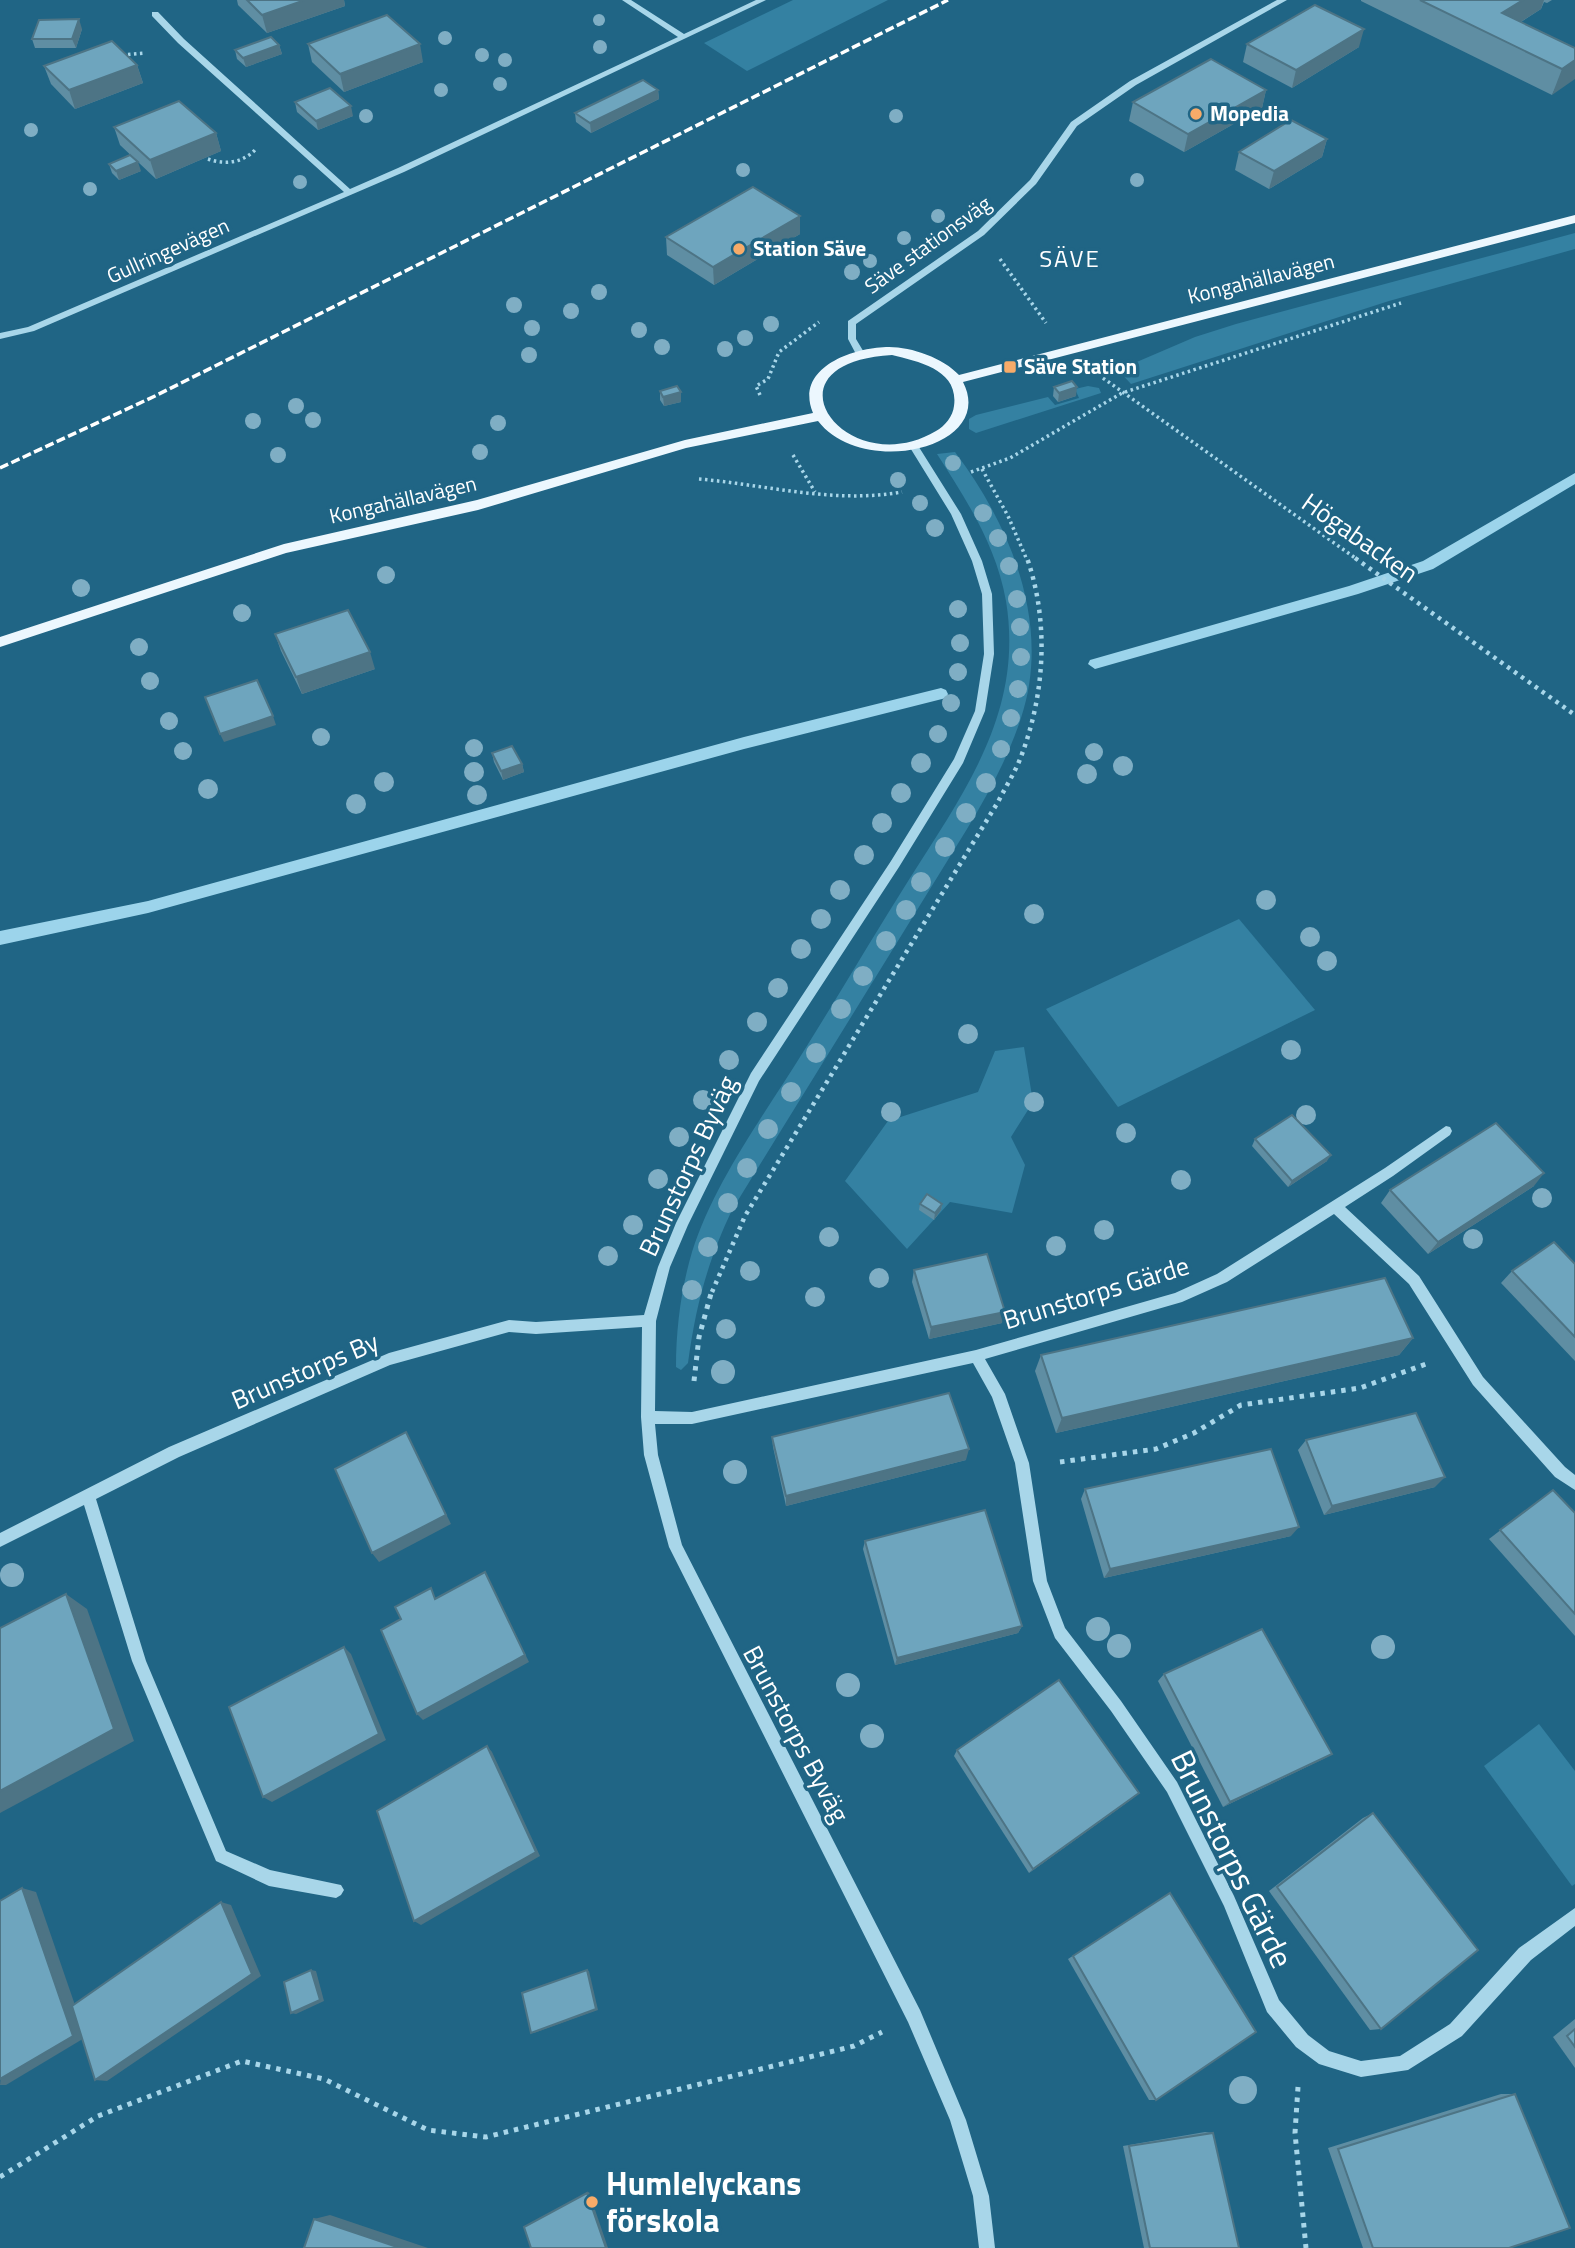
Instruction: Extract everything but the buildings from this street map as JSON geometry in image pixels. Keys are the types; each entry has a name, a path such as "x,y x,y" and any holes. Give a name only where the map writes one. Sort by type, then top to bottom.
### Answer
{"main road":[{"name":"Kongahällavägen","path":"956,380 1575,219"},
{"path":"892,351 923,357 948,371 956,380 964,397 961,415 948,431 914,446 876,447 852,441 833,430 820,416 815,399 824,376 839,363 860,355 892,351"},
{"name":"Kongahällavägen","path":"0,642 284,550 478,505 685,444 820,416"}],"street":[{"path":"626,0 684,37"},
{"name":"Gullringevägen","path":"0,336 31,329 349,192 527,112 762,0"},
{"name":"Säve stationsväg","path":"860,355 852,339 851,323 981,233 1032,182 1074,124 1133,83 1283,0"},
{"path":"155,13 190,49 349,192"},
{"name":"Brunstorps Byväg","path":"914,446 939,482 977,561 987,594 989,654 980,711 959,760 945,783 755,1077 682,1223 664,1267 649,1321 648,1417 651,1455 676,1547 914,2016 958,2120 981,2196 987,2248"},
{"name":"Brunstorps Gärde","path":"648,1417 692,1418 976,1356 1177,1298 1222,1278 1446,1131"},
{"path":"1335,1206 1414,1280 1478,1381 1560,1472 1575,1483"},
{"name":"Brunstorps By","path":"0,1540 174,1452 389,1359 509,1326 536,1328 649,1321"},
{"name":"Brunstorps Gärde","path":"976,1356 998,1394 1022,1463 1040,1581 1060,1633 1116,1706 1172,1787 1230,1901 1273,2006 1301,2041 1325,2058 1360,2070 1402,2063 1456,2030 1525,1954 1575,1916"},
{"path":"88,1496 139,1661 221,1857 269,1878 336,1890"}],"path":[{"path":"120,55 190,49"},
{"name":"Högabacken","path":"981,233 1045,321 1122,393 1575,715"},
{"path":"695,478 848,496 884,497 1010,458 1122,393 1410,300"},
{"path":"1022,1463 1079,1460 1156,1449 1194,1433 1241,1405 1378,1383 1436,1360 1457,1346"},
{"path":"0,2177 98,2116 242,2061 324,2079 428,2130 486,2137 854,2046 914,2016"},
{"path":"1301,2041 1295,2133 1306,2248"}],"shaded area":[{"path":"793,0 888,0 747,71 704,43"},
{"path":"1575,233 1575,249 1389,301 1131,384 1118,370 1195,337 1236,324"},
{"path":"1088,386 1099,388 1101,393 976,433 969,429 969,419 976,415 1048,397 1055,405 1079,398 1075,389"},
{"path":"955,452 993,512 1009,544 1021,578 1029,612 1032,648 1029,683 1021,718 1004,761 975,816 732,1210 709,1266 688,1363 681,1370 676,1367 676,1353 685,1280 692,1252 714,1199 742,1148 951,813 985,748 998,714 1006,678 1009,641 1006,601 988,542 937,454"},
{"path":"1239,919 1315,1010 1118,1107 1046,1009"},
{"path":"1024,1047 1033,1102 1011,1137 1025,1165 1012,1213 950,1202 907,1249 845,1181 888,1121 978,1092 995,1051"},
{"path":"1539,1724 1575,1771 1575,1884 1572,1886 1484,1766"}],"waterway":[{"path":"1095,664 1353,590 1428,565 1575,478"},
{"path":"0,938 148,907 744,743 941,694"}],"railway":[{"path":"0,468 155,396 948,0"}],"place":[{"name":"Mopedia","path":"1196,114"},
{"name":"Station Säve","path":"739,249"},
{"name":"Säve Station","path":"1010,367"},
{"name":"Humlelyckans förskola","path":"592,2202"}],"district":[{"name":"SÄVE","path":"1070,259"}]}
